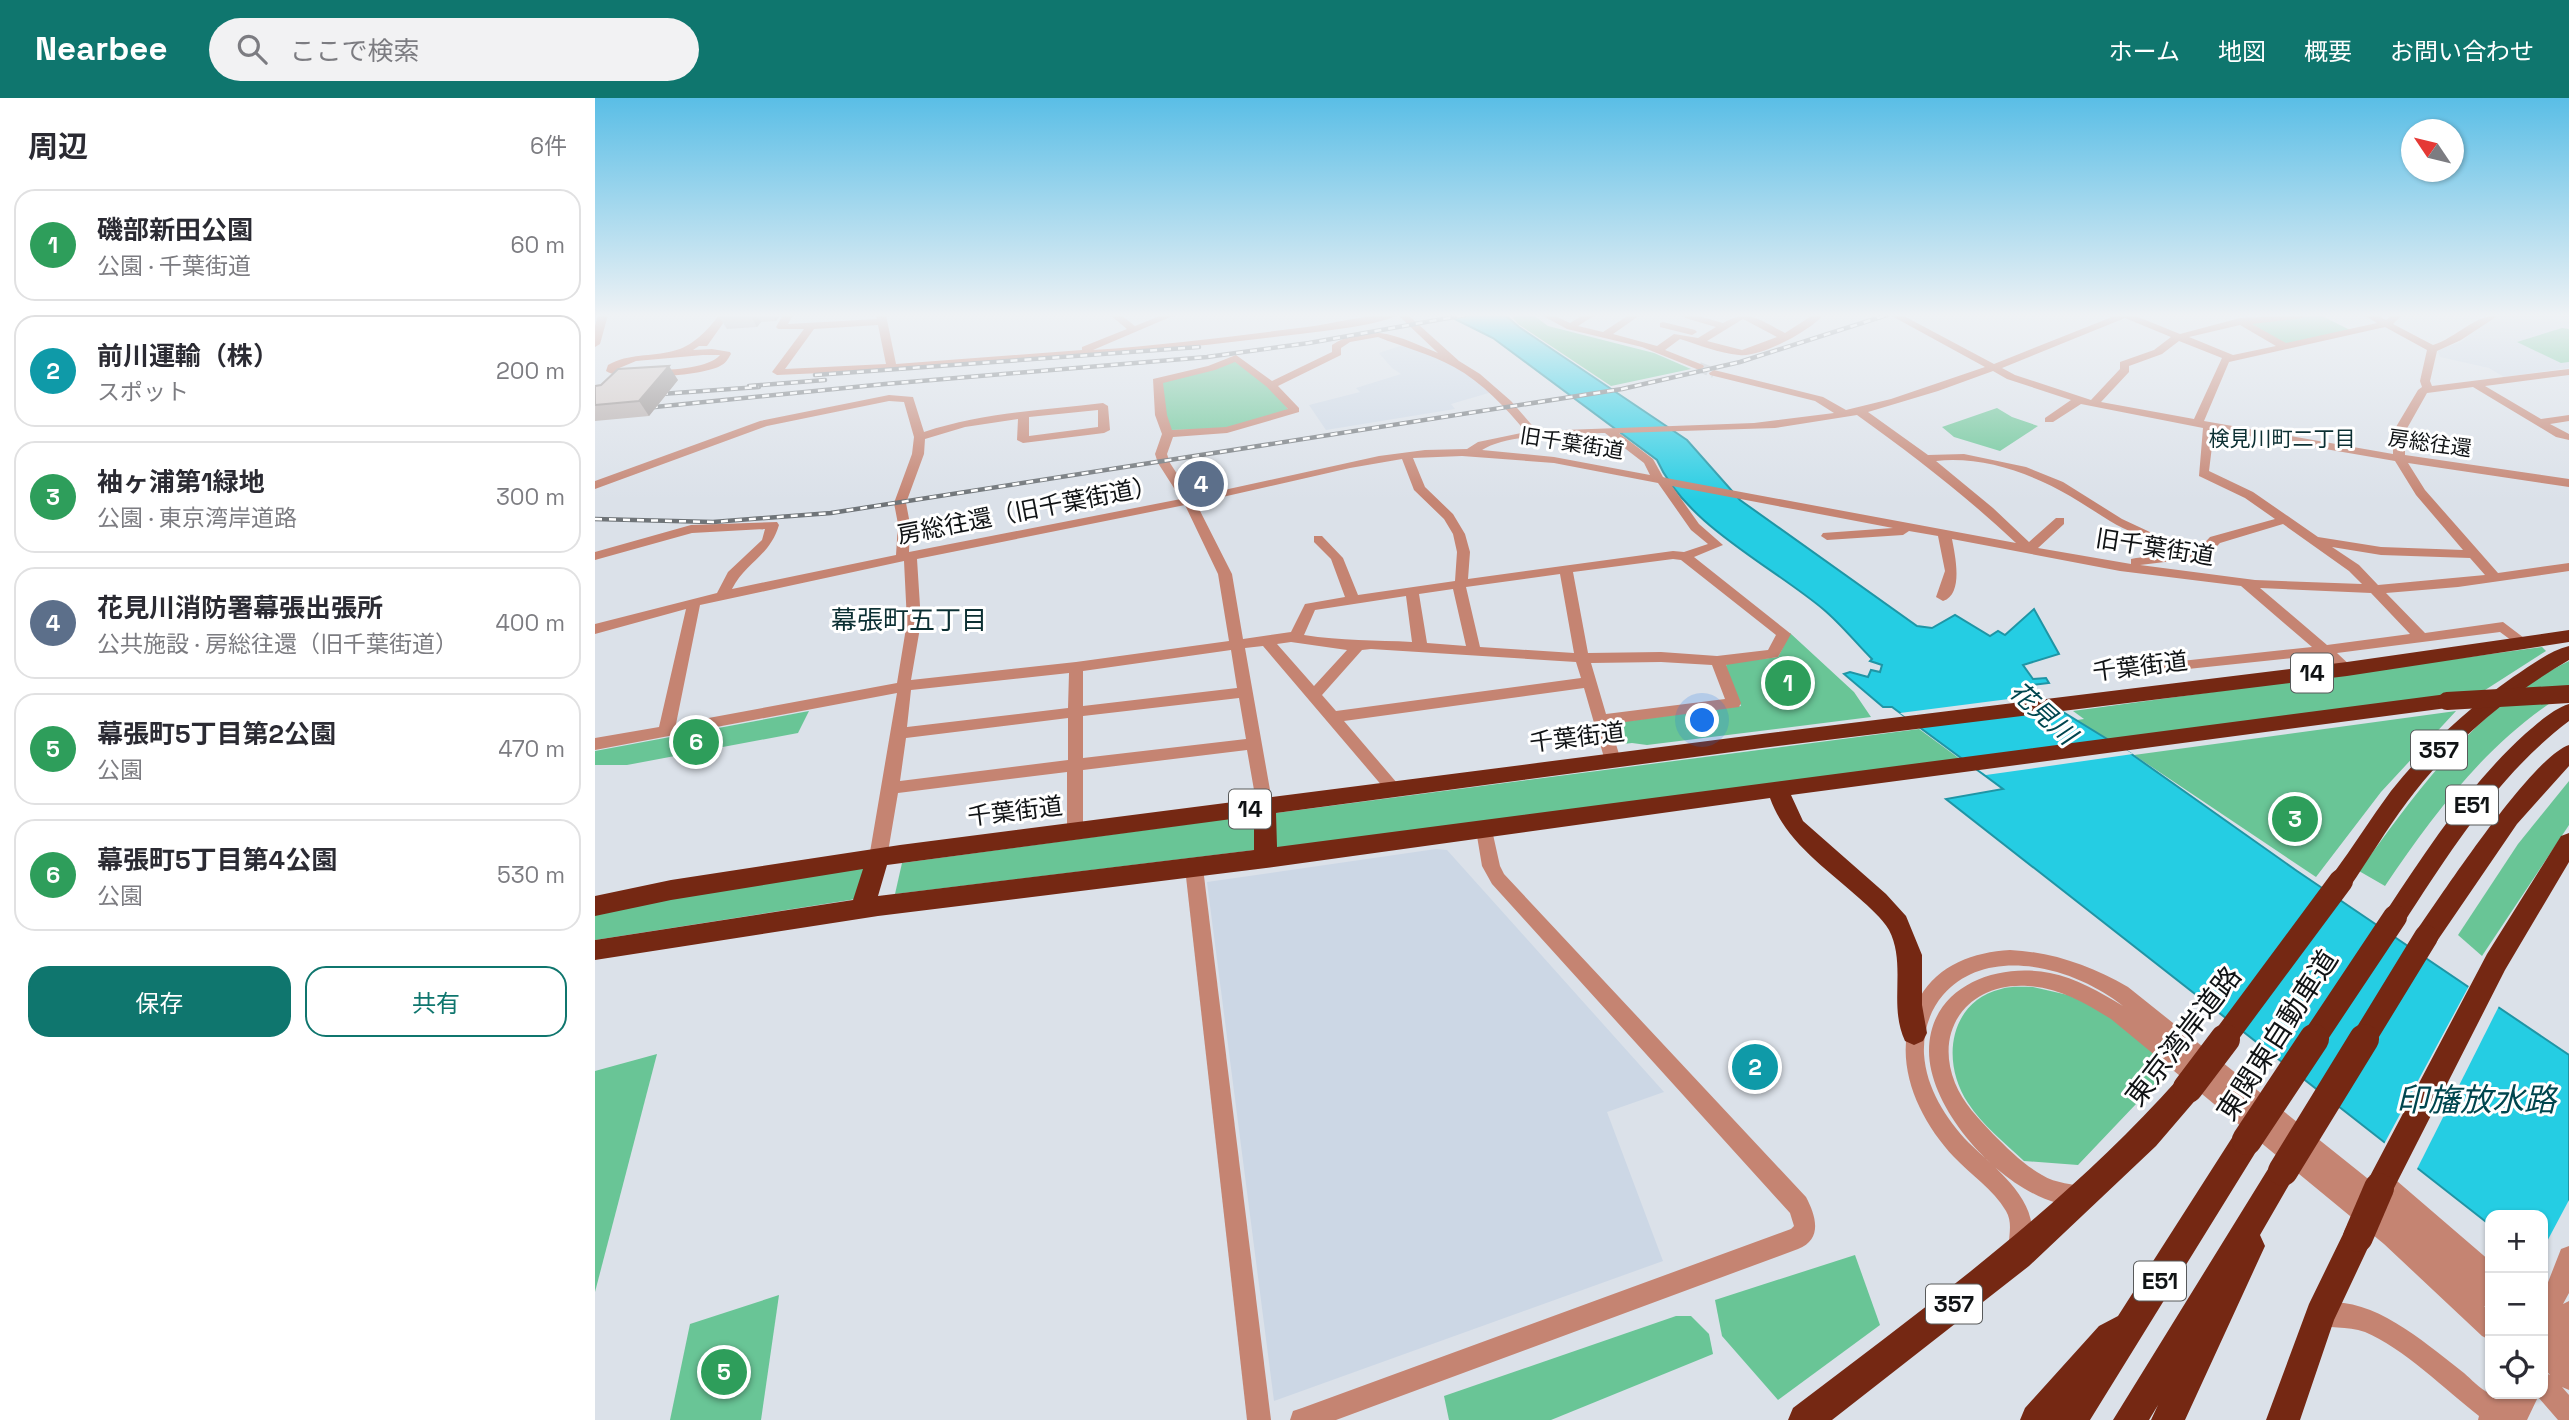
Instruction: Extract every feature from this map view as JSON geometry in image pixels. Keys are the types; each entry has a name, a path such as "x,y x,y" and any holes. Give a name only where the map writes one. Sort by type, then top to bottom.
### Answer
{"highway":[{"name":"千葉街道","path":"595,906 671,890 878,858 1908,723 2347,669 2569,636"},
{"name":"東京湾岸道路","path":"1804,1420 2018,1255 2146,1136 2188,1088 2408,786 2439,750 2474,716 2519,682 2569,652"},
{"name":"14","path":"595,950 862,909 1266,859 2447,701 2529,694 2569,694"},
{"name":"東関東自動車道","path":"2071,1420 2247,1140 2458,822 2519,752 2569,711"},
{"name":"E51","path":"2130,1420 2426,937 2502,827 2569,753"},
{"path":"1777,789 1795,827 1878,901 1898,923 1910,955 1909,1005 1914,1033"},
{"path":"1265,807 1266,859"},
{"path":"2284,1420 2321,1315 2382,1182 2496,962 2569,842"},
{"path":"862,909 878,858"},
{"path":"2168,1420 2250,1250 2258,1213"},
{"path":"2037,1420 2110,1337 2134,1322"}],"street":[{"path":"1175,377 1157,381 1161,415 1168,434 1161,454 1225,575 1238,636 1237,646 1265,807"},
{"path":"1168,434 1227,430 1295,410 1260,377"},
{"path":"1271,385 1288,377"},
{"path":"1477,377 1507,403 1535,435"},
{"path":"1729,377 1819,399 1844,414"},
{"path":"1471,452 1480,443 1490,440 1535,435 1790,423 1859,411 1909,397 1964,377"},
{"name":"房総往還","path":"2013,377 2039,388 2093,404 2203,425 2569,483"},
{"path":"2093,404 2119,377"},
{"path":"2219,377 2203,425 2203,473 2249,495 2317,540 2362,574 2421,636"},
{"path":"2426,377 2428,389"},
{"path":"2495,578 2420,492 2399,457 2399,432 2419,393 2428,389 2535,377"},
{"path":"2552,377 2569,386"},
{"path":"2475,384 2569,437"},
{"path":"595,485 764,424 895,397 909,399 920,437 918,454 900,503 914,622 891,788 878,858"},
{"path":"2049,420 2079,400"},
{"path":"920,437 955,426 1103,406 1104,430 1023,440"},
{"path":"1859,411 1926,459 2009,528 2029,549 2060,521"},
{"path":"1021,453 1024,415"},
{"path":"2540,422 2569,418"},
{"path":"1296,638 1310,607 1460,583 1673,555 1685,556 1717,545 1695,527 1649,461 1609,430"},
{"name":"旧千葉街道","path":"1471,452 1545,458 2120,566 2245,583 2377,589 2495,578 2569,567"},
{"name":"房総往還（旧千葉街道）","path":"595,629 694,602 906,557 1406,456 1471,452"},
{"path":"1926,459 1949,455 1992,460 2074,494 2120,525 2146,533"},
{"path":"1406,456 1418,485 1427,497 1453,520 1460,532 1465,554 1460,583 1473,650"},
{"path":"2120,566 2201,554 2215,540 2284,520"},
{"path":"595,556 691,529 773,525 768,541 733,575 722,596"},
{"path":"1827,536 1927,530"},
{"path":"1943,597 1952,571 1944,533"},
{"path":"1318,539 1337,558 1353,600"},
{"path":"2317,540 2381,551 2474,554"},
{"path":"595,744 904,687 1296,638 1358,646 1419,646 1582,658 1661,657 1717,661 1773,653 1784,634 1685,556"},
{"path":"1566,570 1582,658 1613,761"},
{"path":"2245,583 2347,669"},
{"path":"1412,592 1419,646"},
{"path":"663,733 669,722 694,602"},
{"path":"2140,669 2325,650 2503,627 2523,644"},
{"path":"1267,641 1395,790"},
{"path":"1315,694 1358,646"},
{"path":"1601,720 1734,703 1717,661"},
{"path":"1075,832 1076,667"},
{"path":"1334,717 1589,682"},
{"path":"899,733 1245,692"},
{"path":"891,788 1255,743"},
{"path":"1302,1420 1798,1238 1804,1233 1806,1225 1798,1205 1498,879 1491,866 1484,830"},
{"path":"1194,868 1259,1420"},
{"path":"2018,1255 2021,1232 2017,1210 1948,1134 1931,1110 1915,1068 1914,1033 1917,1018 1937,987 1956,972 1981,962 2004,958 2033,959 2061,965 2093,977 2121,993 2329,1159 2485,1293"},
{"path":"2082,1198 2051,1192 2025,1179 1980,1135 1953,1100 1943,1076 1939,1043 1951,1008 1971,990 1993,981 2019,977 2049,981 2081,992 2117,1013 2392,1236 2485,1323"},
{"path":"2382,1182 2487,1273"},
{"path":"2569,1257 2562,1271 2550,1341 2569,1378"},
{"path":"2550,1341 2569,1313"},
{"path":"2321,1315 2341,1314 2370,1322 2400,1339 2501,1413 2520,1399"},
{"path":"2548,1390 2569,1414"}],"shaded area":[{"path":"1392,377 1472,377 1492,392 1451,404 1455,409 1326,430 1309,405 1360,392 1356,388"},
{"path":"1436,849 1447,850 1664,1092 1607,1112 1663,1261 1274,1401 1207,882"}],"green space":[{"path":"1177,377 1256,377 1270,387 1289,410 1227,429 1169,430 1164,414 1162,381"},
{"path":"1597,377 1655,377 1611,386"},
{"path":"1997,408 2012,417 2038,426 2000,451 1954,437 1942,427"},
{"path":"1790,633 1854,692 1871,717 1647,745 1615,745 1610,727 1613,723 1741,706 1725,667 1728,663 1778,657"},
{"path":"2542,647 2546,651 2482,692 2107,741 2077,720 2084,719 2073,711"},
{"path":"2569,661 2569,691 2514,731 2466,778 2385,886 2359,871 2427,781 2478,726 2506,701"},
{"path":"809,711 798,733 627,765 595,765 595,751"},
{"path":"2456,711 2381,792 2316,877 2134,755"},
{"path":"1919,729 1960,759 1276,848 1276,813"},
{"path":"2569,781 2569,825 2482,956 2458,935 2518,844"},
{"path":"1255,815 1255,850 895,894 902,863"},
{"path":"864,869 854,899 595,940 595,911"},
{"path":"2033,987 2068,995 2106,1012 2175,1063 2078,1165 2024,1161 1980,1119 1959,1087 1954,1070 1955,1036 1960,1020 1970,1007 1983,996 2001,989"},
{"path":"657,1054 595,1292 595,1071"},
{"path":"1855,1255 1880,1325 1778,1400 1722,1336 1715,1300"},
{"path":"779,1295 761,1420 670,1420 690,1324"},
{"path":"1676,1316 1691,1316 1709,1334 1713,1354 1551,1420 1449,1420 1444,1396"}],"water":[{"name":"印旛放水路","path":"1545,377 1593,377 1687,440 1740,500 1917,626 1932,628 1955,615 1990,636 1998,631 2005,635 2034,609 2059,654 2023,665 2033,679 2046,678 2049,683 2032,685 2037,696 2130,753 2297,871 2569,1055 2569,1287 2548,1270 2548,1210 2485,1210 2485,1221 1946,799 2003,789 1892,707 1883,707 1844,674 1850,672 1868,677 1871,670 1880,672 1882,665 1870,661 1872,659 1823,609 1708,524 1670,483 1657,460"}],"pier":[{"path":"2040,695 2063,709 1920,727 1900,713"},
{"path":"2111,741 2133,754 1986,775 1962,758"},
{"path":"2470,984 2500,1004 2416,1171 2383,1146"},
{"path":"2569,1200 2569,1291 2548,1275 2548,1240"}],"building":[{"path":"610,377 660,377 639,401 595,405 595,386 601,385"},
{"path":"1759,1046 1770,1059 1756,1068 1743,1056"}],"railway":[{"path":"595,413 972,377"},
{"path":"595,519 713,522 831,513 1622,389 1676,377"},
{"path":"749,386 825,380"},
{"path":"647,395 759,387"}],"place":[{"name":"花見川消防署幕張出張所","path":"1201,484"},
{"name":"磯部新田公園","path":"1788,683"},
{"name":"幕張町5丁目第4公園","path":"696,742"},
{"name":"袖ヶ浦第1緑地","path":"2295,819"},
{"name":"前川運輸（株）","path":"1755,1067"},
{"name":"幕張町5丁目第2公園","path":"724,1372"}],"district":[{"name":"検見川町二丁目","path":"2282,438"},
{"name":"幕張町五丁目","path":"909,620"}],"water label":[{"name":"花見川","path":"2043,713"}]}
